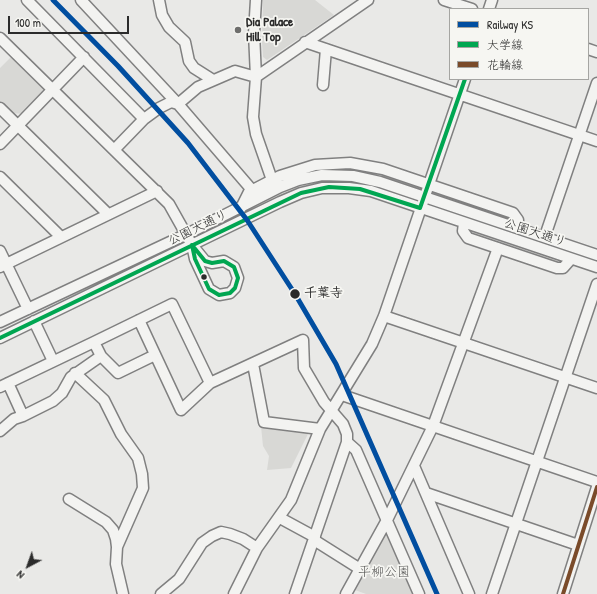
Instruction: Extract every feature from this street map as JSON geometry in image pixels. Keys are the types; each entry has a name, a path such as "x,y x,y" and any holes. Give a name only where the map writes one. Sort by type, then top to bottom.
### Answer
{"street":[{"path":"27,0 144,119"},
{"path":"81,0 178,104 252,190"},
{"path":"160,0 162,15 169,27 184,42 189,61 194,68 213,80"},
{"path":"256,0 254,33 256,76 253,117 256,134 272,180"},
{"path":"178,104 198,87 235,71 256,76 368,0"},
{"path":"444,0 469,8"},
{"path":"0,38 169,204 187,234 192,245 195,259 209,289 219,295 230,293 235,288 238,278 234,267 224,261 212,263 205,261 192,245"},
{"path":"305,42 597,141"},
{"path":"323,85 326,49"},
{"path":"0,144 84,57"},
{"path":"234,594 257,548 280,518 291,500 306,459 331,408 342,395 367,354 384,316 465,80"},
{"path":"545,236 597,83"},
{"path":"114,150 144,119 159,108 171,102 178,104"},
{"path":"0,108 108,214"},
{"path":"240,208 252,190 294,171 315,165 350,164 383,169 512,213 518,220 518,227"},
{"name":"公園大通り","path":"0,322 187,234 291,182 307,177 330,174 366,178 425,196 597,254"},
{"path":"0,177 61,237"},
{"name":"公園大通り","path":"0,338 280,202 315,189 360,189 597,267"},
{"path":"3,265 157,191"},
{"path":"464,223 463,231 466,236 557,268 564,268 571,258"},
{"path":"346,594 387,520 433,426 498,248"},
{"path":"0,251 3,265 28,309"},
{"path":"492,594 597,284"},
{"path":"23,416 4,385 172,304 210,383"},
{"path":"384,316 597,388"},
{"path":"139,320 181,410 210,383 302,340 304,368 319,395 343,424 347,434 347,442 295,594"},
{"path":"34,321 53,361"},
{"path":"94,342 101,356 118,373 155,355"},
{"path":"0,431 14,419 53,401 62,393 75,373 101,356"},
{"path":"253,364 264,422 320,429"},
{"path":"75,373 104,400 121,434 138,458 143,488 117,547"},
{"path":"342,395 597,482"},
{"path":"347,442 356,450 419,594"},
{"path":"414,466 469,594"},
{"path":"562,594 597,487"},
{"path":"426,493 578,545"},
{"path":"69,499 106,522 112,530 116,539 117,547 116,564 124,594"},
{"path":"280,518 314,538 360,569"},
{"path":"161,594 179,579 202,543 212,536 221,532 230,534 243,538 257,548"}],"green space":[{"path":"263,0 315,0 334,15 267,60 263,57 262,42"},
{"path":"12,56 46,88 24,114 11,113 0,102 0,68"},
{"path":"326,166 364,168 416,184 408,184 360,171 338,169 318,171 254,193 275,182"},
{"path":"334,178 378,187 399,195 369,186 327,182 297,189 226,223 223,223 222,221 281,192 307,182"},
{"path":"439,192 514,217 515,222 450,200"},
{"path":"470,229 563,261 558,264 472,235"},
{"path":"261,426 309,432 291,468 267,470 269,456 263,446"},
{"name":"平柳公園","path":"384,533 389,533 415,594 366,594 355,590 354,586"}],"rail line":[{"name":"KS","path":"53,0 118,66 188,143 247,220 295,294 336,364 437,594"}],"transit line":[{"name":"大学線","path":"0,338 301,193 329,187 360,189 420,208 465,80"},
{"name":"大学線","path":"192,245 205,261 212,263 224,261 234,267 238,278 235,288 230,293 219,295 209,289 195,259 192,245"},
{"name":"花輪線","path":"563,594 597,487"}],"place":[{"name":"Dia Palace Hill Top","path":"238,30"},
{"name":"千葉寺","path":"295,294"}]}
